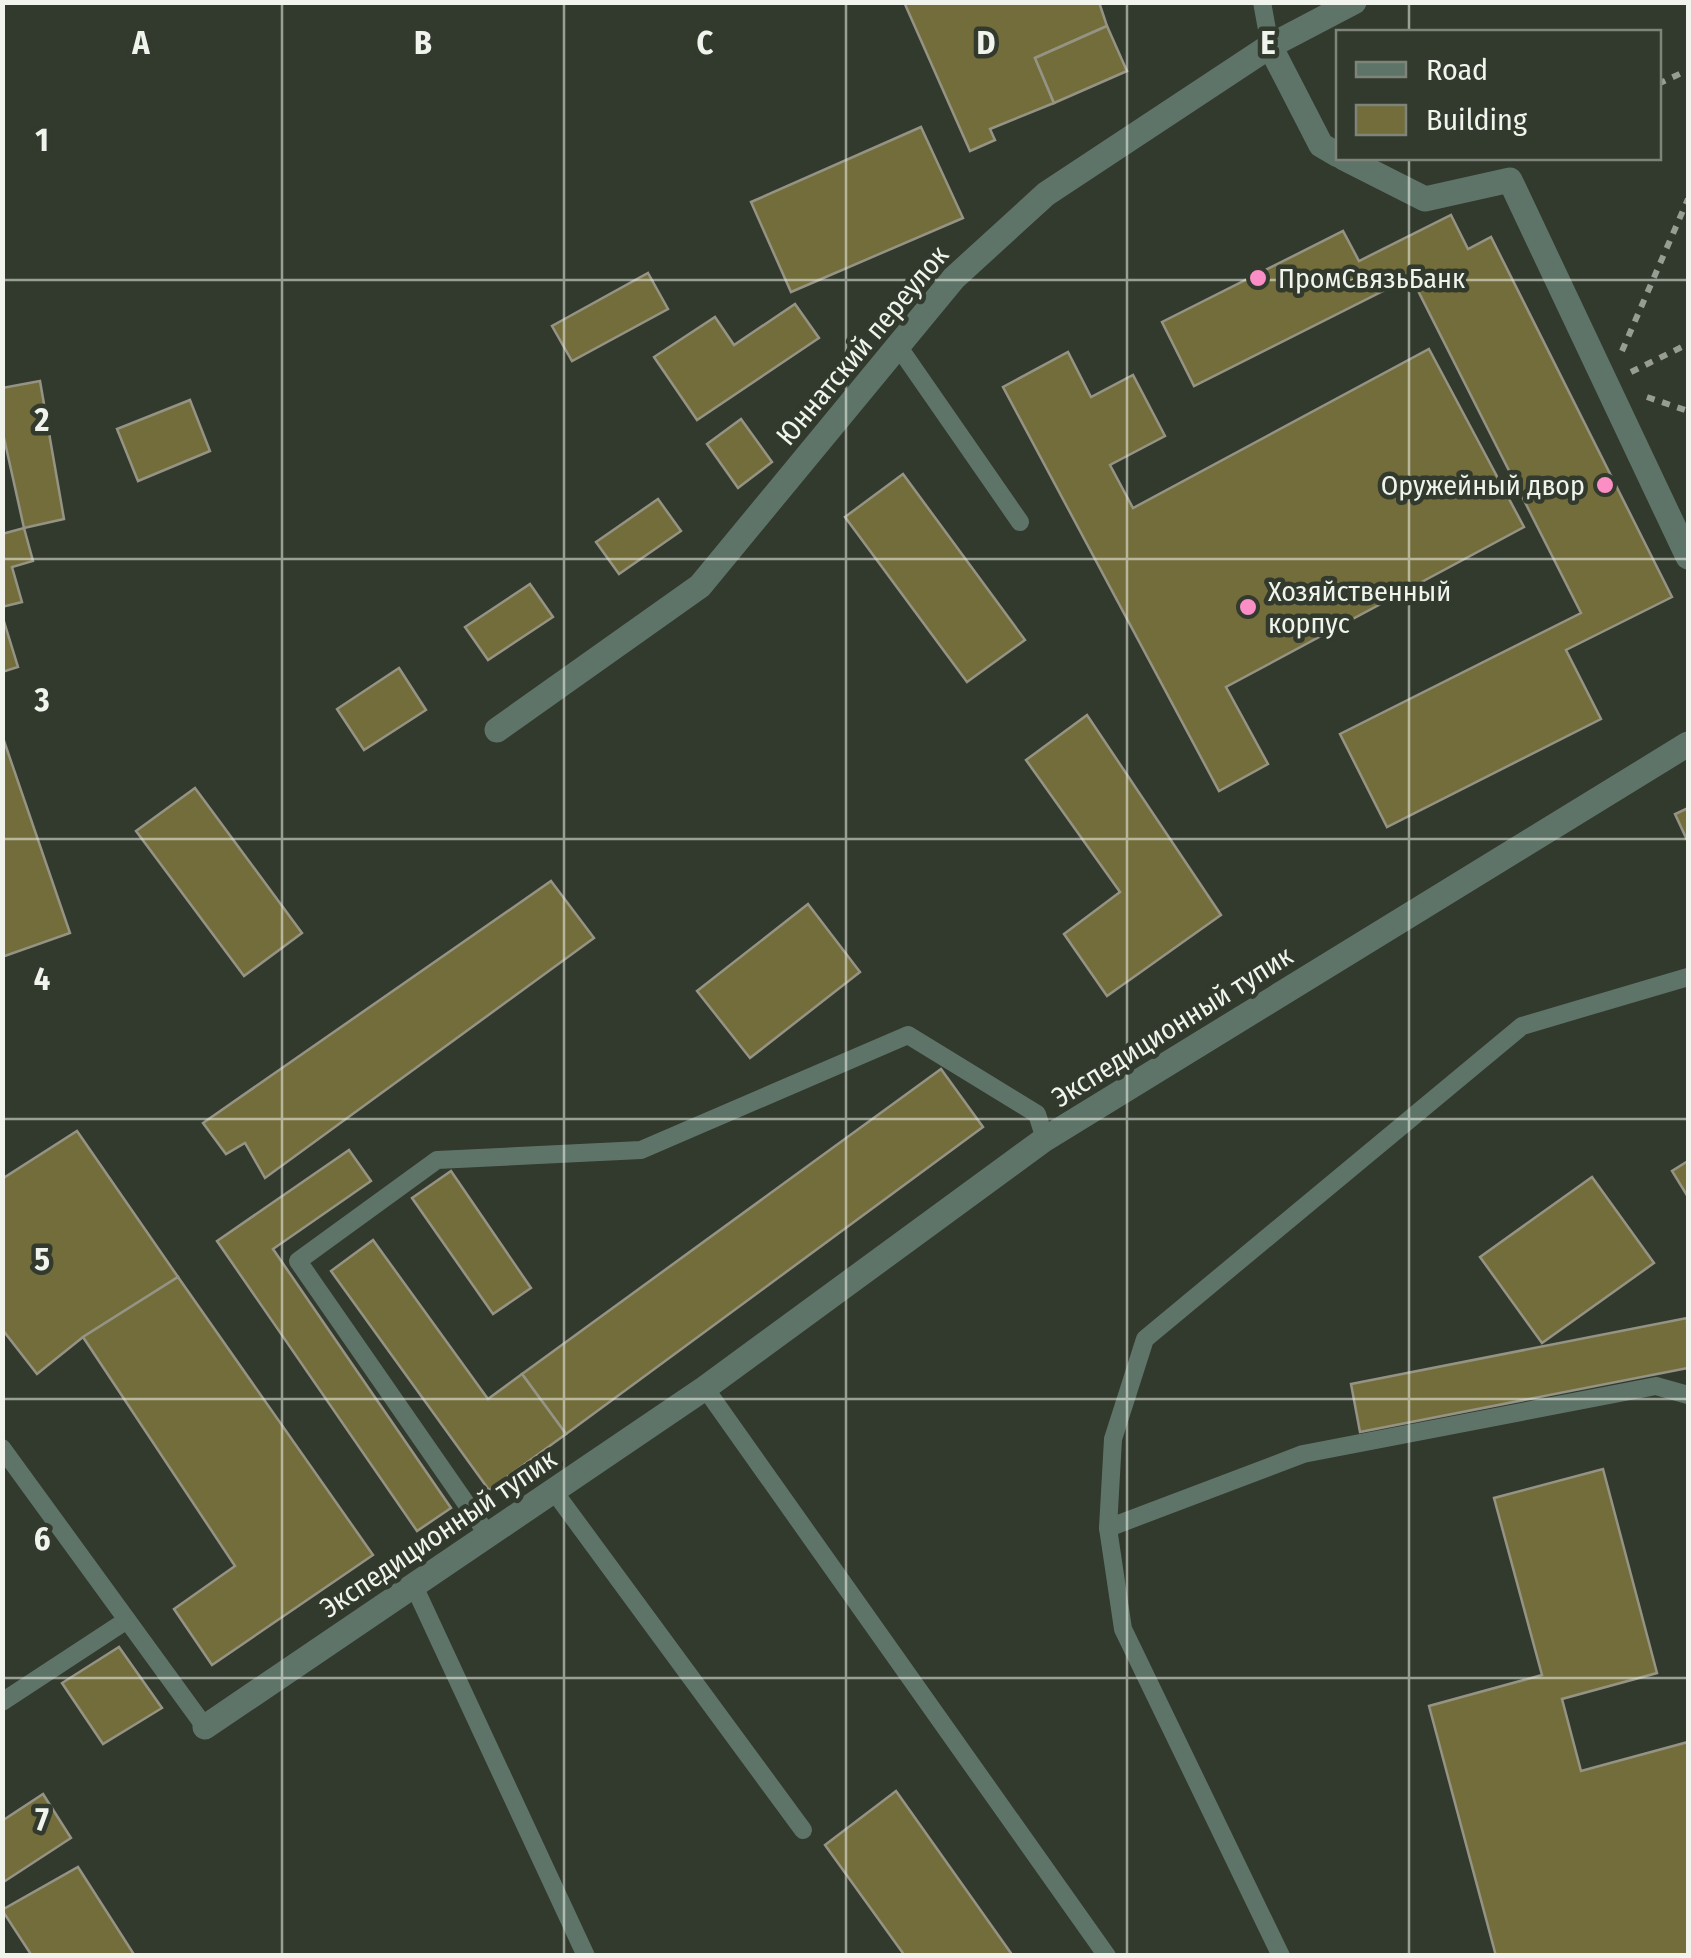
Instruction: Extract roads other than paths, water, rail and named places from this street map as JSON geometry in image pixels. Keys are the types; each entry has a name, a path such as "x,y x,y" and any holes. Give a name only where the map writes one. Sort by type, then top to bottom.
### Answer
{"street":[{"name":"Юннатский переулок","path":"497,730 700,586 954,278 1046,194 1270,46 1354,2"},
{"path":"1270,46 1321,145 1336,153"},
{"path":"1349,160 1425,200 1510,180 1688,557"},
{"name":"Экспедиционный тупик","path":"206,1727 705,1388 1045,1139 1688,744"}],"lane":[{"path":"1262,2 1270,46"},
{"path":"898,346 1020,522"},
{"path":"1281,1956 1124,1629 1108,1528 1113,1439 1145,1339 1522,1026 1688,977"},
{"path":"488,1535 298,1261 436,1160 641,1150 908,1035 1037,1114 1045,1139"},
{"path":"1108,1528 1303,1454 1656,1386 1688,1395"},
{"path":"705,1388 1106,1956"},
{"path":"2,1448 206,1727"},
{"path":"553,1490 803,1830"},
{"path":"414,1586 586,1956"},
{"path":"2,1702 127,1620"}],"place":[{"name":"ПромСвязьБанк","path":"1258,278"},
{"name":"Оружейный двор","path":"1605,485"},
{"name":"Хозяйственный корпус","path":"1248,607"}]}
